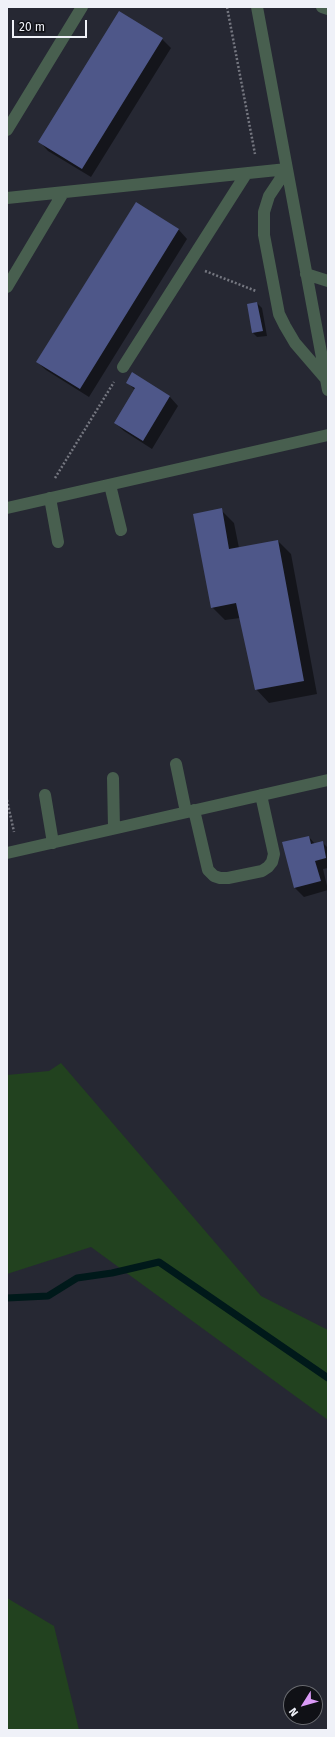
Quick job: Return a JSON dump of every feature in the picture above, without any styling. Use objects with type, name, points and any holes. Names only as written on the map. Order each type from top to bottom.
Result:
[{"type":"lane","points":[[7,130],[82,7]]},
{"type":"lane","points":[[257,7],[326,376]]},
{"type":"lane","points":[[322,7],[328,9]]},
{"type":"lane","points":[[7,198],[287,169]]},
{"type":"lane","points":[[287,169],[269,196],[264,212],[264,235],[274,289],[279,314],[285,326],[295,342],[326,376]]},
{"type":"lane","points":[[123,367],[246,174]]},
{"type":"lane","points":[[7,287],[63,192]]},
{"type":"lane","points":[[306,274],[328,281]]},
{"type":"lane","points":[[7,508],[328,435]]},
{"type":"lane","points":[[110,485],[121,530]]},
{"type":"lane","points":[[45,499],[58,542]]},
{"type":"lane","points":[[176,764],[208,870],[214,876],[228,878],[262,871],[272,862],[274,854],[261,795]]},
{"type":"lane","points":[[113,778],[114,828]]},
{"type":"lane","points":[[12,852],[328,780]]},
{"type":"lane","points":[[45,795],[53,842]]},
{"type":"path","points":[[227,7],[258,172]]},
{"type":"path","points":[[188,264],[255,291],[274,289]]},
{"type":"path","points":[[45,499],[123,367]]},
{"type":"path","points":[[7,800],[12,852]]},
{"type":"green space","points":[[61,1063],[261,1296],[328,1330],[328,1420],[91,1247],[7,1274],[7,1075],[49,1071]]},
{"type":"green space","points":[[7,1598],[54,1626],[79,1730],[7,1730]]},
{"type":"building","points":[[119,11],[163,38],[82,169],[38,142]]},
{"type":"building","points":[[136,202],[179,229],[80,389],[36,362]]},
{"type":"building","points":[[257,302],[263,331],[252,333],[247,304]]},
{"type":"building","points":[[132,372],[170,396],[143,441],[114,423],[135,388],[126,383]]},
{"type":"building","points":[[222,508],[229,549],[278,540],[304,681],[255,690],[236,603],[211,608],[193,514]]},
{"type":"building","points":[[309,836],[311,844],[323,841],[326,858],[315,861],[321,881],[294,888],[282,842]]},
{"type":"waterway","points":[[7,1298],[48,1296],[77,1278],[112,1273],[159,1262],[328,1378]]}]
